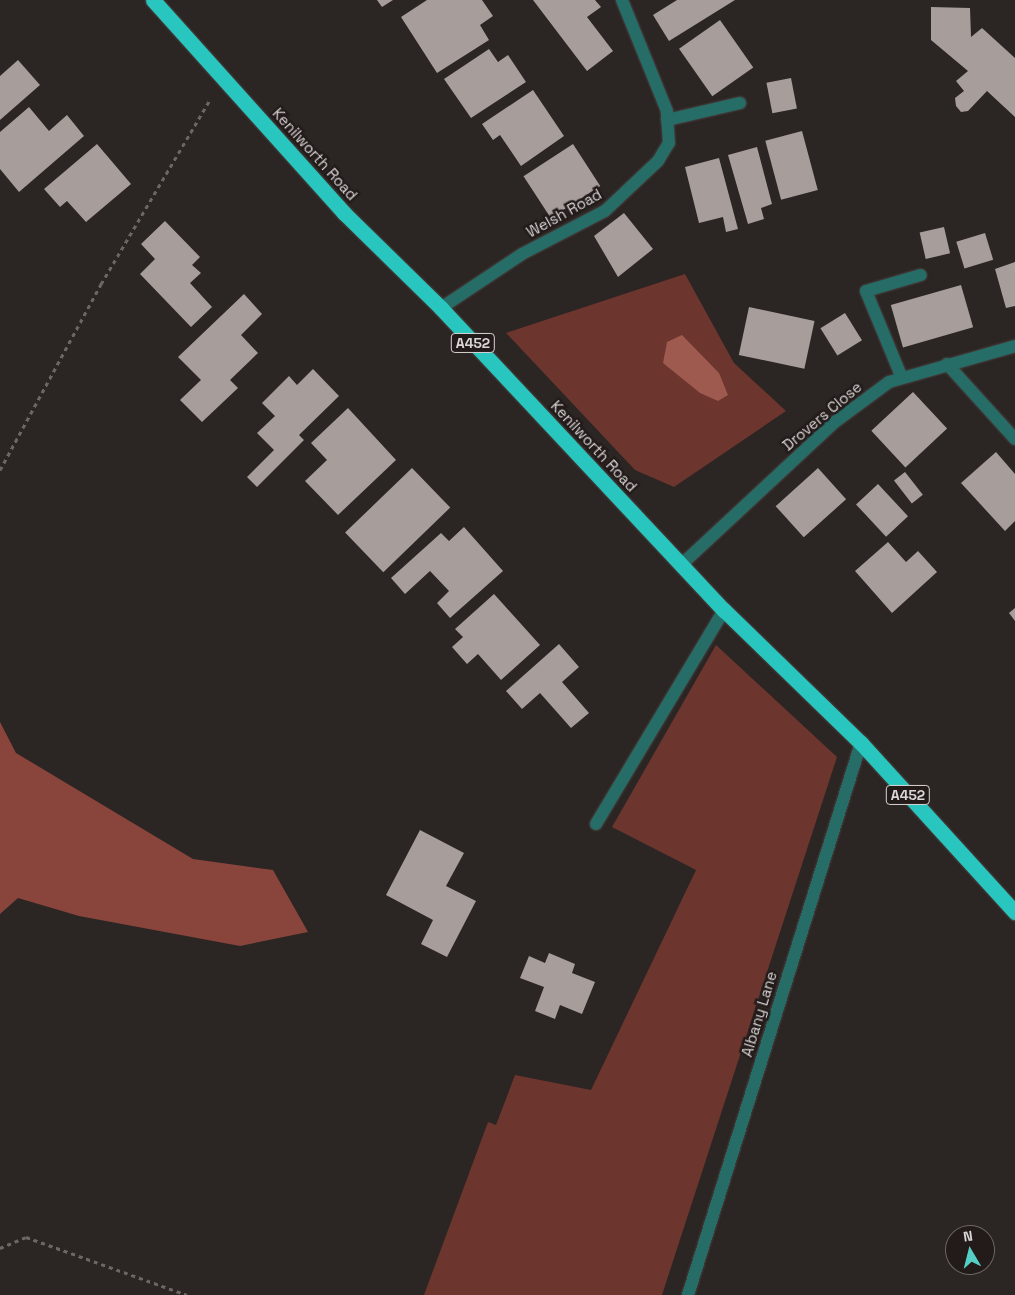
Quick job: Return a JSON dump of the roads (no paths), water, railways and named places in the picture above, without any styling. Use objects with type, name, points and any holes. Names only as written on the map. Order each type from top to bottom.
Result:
[{"type":"highway","name":"Kenilworth Road","points":[[153,0],[344,213],[441,308],[724,610],[861,743],[1015,912]]},
{"type":"street","name":"Welsh Road","points":[[441,308],[522,254],[605,211],[658,161],[669,143],[667,120],[622,0]]},
{"type":"street","points":[[667,120],[740,102]]},
{"type":"street","points":[[902,378],[866,291],[921,275]]},
{"type":"street","name":"Drovers Close","points":[[681,564],[835,422],[889,382],[1015,346]]},
{"type":"street","points":[[947,364],[1015,439]]},
{"type":"street","points":[[596,824],[724,610]]},
{"type":"street","name":"Albany Lane","points":[[688,1295],[861,743]]}]
